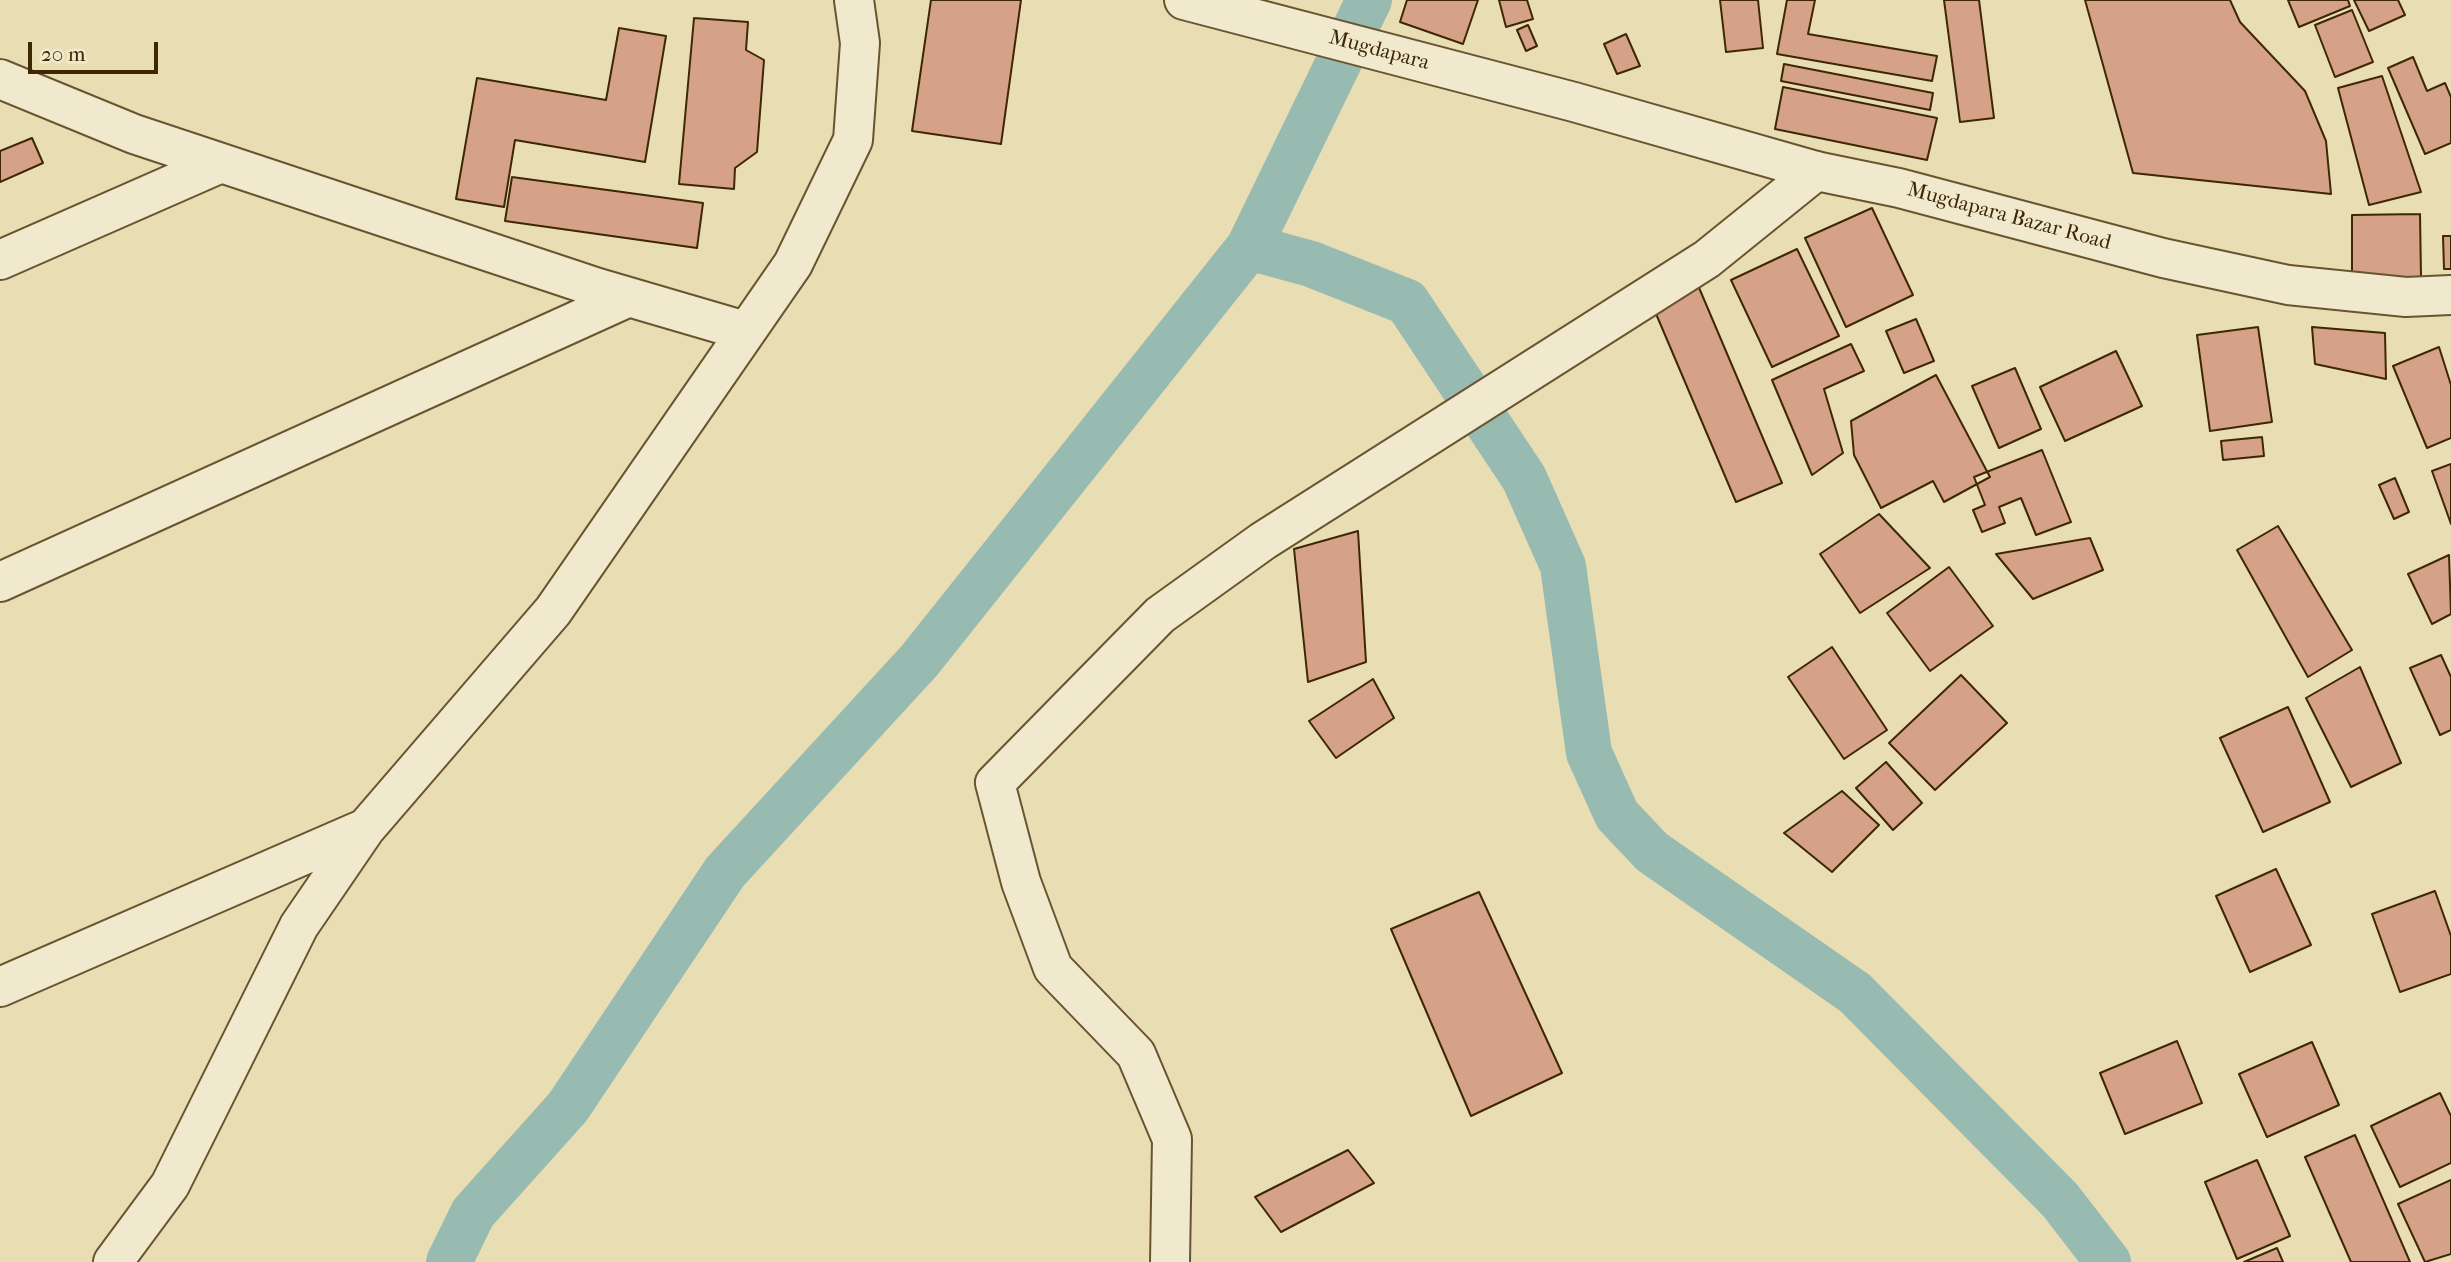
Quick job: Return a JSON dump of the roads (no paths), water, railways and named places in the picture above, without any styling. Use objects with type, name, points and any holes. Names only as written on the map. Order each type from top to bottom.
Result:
[{"type":"street","points":[[113,1262],[170,1185],[299,926],[366,828],[553,611],[793,264],[853,140],[860,43],[854,0]]},
{"type":"street","name":"Mugdapara","points":[[1184,0],[1574,102]]},
{"type":"street","points":[[0,79],[134,134],[629,297],[745,331]]},
{"type":"street","name":"Mugdapara Bazar Road","points":[[1574,102],[1816,171],[1899,188],[2163,258],[2288,285],[2406,297],[2451,295]]},
{"type":"street","points":[[0,260],[221,163]]},
{"type":"street","points":[[1170,1262],[1172,1139],[1136,1054],[1053,968],[1021,882],[995,782],[1160,615],[1263,541],[1707,258],[1816,171]]},
{"type":"street","points":[[0,582],[629,297]]},
{"type":"street","points":[[0,987],[366,828]]},
{"type":"waterway","points":[[449,1262],[473,1213],[568,1107],[725,872],[919,661],[1249,247],[1369,0]]},
{"type":"waterway","points":[[1249,247],[1311,264],[1407,302],[1524,478],[1563,566],[1589,753],[1617,815],[1652,852],[1855,993],[2060,1200],[2108,1262]]}]
